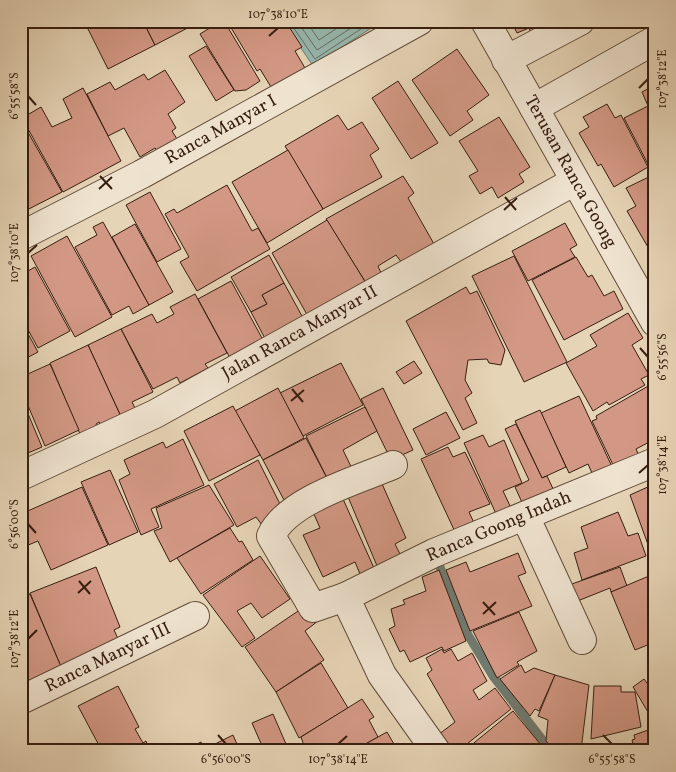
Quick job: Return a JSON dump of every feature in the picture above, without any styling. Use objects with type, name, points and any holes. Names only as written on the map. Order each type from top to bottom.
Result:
[{"type":"street","name":"Ranca Manyar I","points":[[21,236],[142,174],[419,21]]},
{"type":"street","name":"Terusan Ranca Goong","points":[[484,21],[575,181],[645,284],[655,322]]},
{"type":"street","points":[[506,60],[580,21]]},
{"type":"street","points":[[534,108],[655,40]]},
{"type":"street","name":"Jalan Ranca Manyar II","points":[[21,476],[155,414],[575,181]]},
{"type":"street","name":"Ranca Goong Indah","points":[[393,465],[295,508],[276,525],[271,536],[313,608],[344,597],[434,553],[655,462]]},
{"type":"street","points":[[525,516],[582,640]]},
{"type":"street","points":[[344,597],[382,675],[436,751]]},
{"type":"street","name":"Ranca Manyar III","points":[[21,700],[195,616]]},
{"type":"water","points":[[283,21],[382,21],[313,66]]},
{"type":"building","points":[[84,21],[143,21],[155,45],[108,69]]},
{"type":"building","points":[[143,21],[201,21],[155,45]]},
{"type":"building","points":[[224,21],[260,81],[246,90],[235,91],[200,34]]},
{"type":"building","points":[[227,21],[272,21],[276,28],[286,22],[302,47],[295,51],[305,68],[271,87],[260,69],[257,71]]},
{"type":"building","points":[[511,21],[551,21],[533,37],[529,28],[517,33]]},
{"type":"building","points":[[206,46],[234,90],[216,101],[189,56]]},
{"type":"building","points":[[457,49],[489,95],[467,111],[473,120],[450,136],[412,80]]},
{"type":"building","points":[[165,70],[185,102],[168,114],[176,128],[172,131],[177,139],[158,152],[155,148],[140,157],[124,128],[108,136],[87,94],[110,82],[115,90],[144,74],[148,80]]},
{"type":"building","points":[[398,81],[438,143],[411,159],[372,98]]},
{"type":"building","points":[[655,85],[655,164],[649,166],[624,118],[648,106],[642,92]]},
{"type":"building","points":[[83,88],[121,161],[63,192],[22,118],[41,107],[52,127],[72,118],[63,99]]},
{"type":"building","points":[[607,104],[615,118],[621,115],[648,167],[614,187],[601,164],[598,166],[579,133],[589,127],[583,117]]},
{"type":"building","points":[[338,115],[348,130],[362,122],[379,149],[370,155],[382,177],[323,209],[285,146]]},
{"type":"building","points":[[499,117],[530,167],[519,174],[524,182],[498,198],[492,187],[480,194],[469,176],[478,171],[459,141]]},
{"type":"building","points":[[21,120],[62,192],[21,213]]},
{"type":"building","points":[[288,150],[323,209],[267,243],[232,182]]},
{"type":"building","points":[[655,174],[655,246],[649,249],[627,211],[636,206],[626,188]]},
{"type":"building","points":[[403,176],[414,193],[408,198],[434,244],[402,263],[396,255],[378,266],[381,273],[366,283],[326,219]]},
{"type":"building","points":[[227,185],[252,231],[258,228],[270,249],[197,291],[180,262],[189,257],[165,214],[174,209],[177,213]]},
{"type":"building","points":[[150,192],[181,249],[157,262],[126,205]]},
{"type":"building","points":[[327,220],[369,288],[309,318],[272,253]]},
{"type":"building","points":[[103,222],[149,305],[133,314],[129,306],[112,315],[75,247],[97,235],[93,227]]},
{"type":"building","points":[[565,223],[577,245],[570,249],[575,257],[528,281],[512,251]]},
{"type":"building","points":[[135,224],[173,292],[149,305],[112,237]]},
{"type":"building","points":[[67,236],[112,317],[75,337],[31,256]]},
{"type":"building","points":[[269,255],[284,283],[262,295],[267,304],[251,312],[231,277]]},
{"type":"building","points":[[514,256],[567,362],[524,382],[472,276]]},
{"type":"building","points":[[576,257],[588,277],[592,275],[604,296],[614,291],[623,309],[564,340],[532,280]]},
{"type":"building","points":[[35,267],[70,331],[38,348],[21,317],[21,275]]},
{"type":"building","points":[[231,281],[263,340],[230,358],[198,299]]},
{"type":"building","points":[[284,283],[303,318],[270,348],[251,312],[267,304],[262,295]]},
{"type":"building","points":[[466,287],[470,294],[477,291],[505,350],[501,365],[489,363],[487,359],[468,360],[465,380],[472,393],[465,398],[477,423],[463,430],[406,321]]},
{"type":"building","points":[[195,294],[227,353],[205,364],[208,368],[180,383],[177,377],[153,389],[121,329],[152,314],[157,323],[174,314],[170,307]]},
{"type":"building","points":[[628,313],[643,338],[632,345],[649,375],[641,379],[645,385],[609,405],[607,402],[593,411],[566,363],[597,346],[590,335]]},
{"type":"building","points":[[21,321],[38,352],[21,361]]},
{"type":"building","points":[[121,329],[153,392],[132,402],[138,414],[123,421],[88,345]]},
{"type":"building","points":[[88,345],[123,421],[104,431],[99,422],[96,424],[100,433],[83,441],[50,363]]},
{"type":"building","points":[[414,361],[422,373],[404,384],[396,372]]},
{"type":"building","points":[[341,363],[363,405],[303,436],[280,393]]},
{"type":"building","points":[[50,364],[79,430],[45,446],[21,389],[21,377]]},
{"type":"building","points":[[650,385],[655,395],[655,439],[636,449],[641,460],[616,471],[592,421],[597,419],[596,416]]},
{"type":"building","points":[[278,388],[304,438],[263,460],[235,411]]},
{"type":"building","points":[[383,388],[413,450],[391,460],[361,399]]},
{"type":"building","points":[[579,396],[614,471],[595,480],[588,464],[569,473],[541,413]]},
{"type":"building","points":[[21,397],[42,447],[21,456]]},
{"type":"building","points":[[233,406],[260,455],[209,481],[184,431]]},
{"type":"building","points":[[365,407],[377,431],[343,450],[357,479],[333,490],[306,436]]},
{"type":"building","points":[[540,410],[566,467],[542,478],[515,421]]},
{"type":"building","points":[[446,412],[460,438],[426,455],[413,429]]},
{"type":"building","points":[[516,424],[542,478],[547,476],[556,495],[525,509],[515,487],[529,480],[505,429]]},
{"type":"building","points":[[483,435],[489,447],[504,440],[522,483],[503,491],[512,510],[497,516],[464,443]]},
{"type":"building","points":[[306,438],[329,482],[309,488],[284,500],[263,460]]},
{"type":"building","points":[[183,439],[204,485],[151,509],[159,527],[141,535],[119,480],[130,474],[124,460],[163,442],[166,448]]},
{"type":"building","points":[[448,447],[453,457],[465,452],[490,504],[469,512],[475,525],[456,534],[421,459]]},
{"type":"building","points":[[258,460],[284,512],[262,525],[256,517],[237,527],[214,484]]},
{"type":"building","points":[[110,470],[138,532],[109,545],[81,482]]},
{"type":"building","points":[[379,477],[406,538],[395,544],[404,562],[380,573],[346,492]]},
{"type":"building","points":[[209,485],[234,525],[170,562],[154,531],[162,528],[156,508]]},
{"type":"building","points":[[650,486],[655,496],[654,561],[630,495]]},
{"type":"building","points":[[82,487],[108,545],[51,570],[38,541],[21,548],[21,514]]},
{"type":"building","points":[[343,499],[374,568],[360,574],[355,562],[323,577],[303,535],[320,528],[313,512]]},
{"type":"building","points":[[618,512],[628,536],[638,533],[646,556],[582,580],[574,553],[588,548],[581,527]]},
{"type":"building","points":[[230,528],[239,542],[242,541],[253,560],[201,594],[177,558]]},
{"type":"building","points":[[518,553],[526,573],[518,576],[532,606],[470,631],[446,570],[466,562],[470,572]]},
{"type":"building","points":[[260,556],[290,599],[262,618],[251,603],[237,611],[255,638],[242,647],[203,595]]},
{"type":"building","points":[[96,567],[120,627],[114,630],[120,643],[61,667],[30,593]]},
{"type":"building","points":[[620,567],[627,586],[611,592],[610,588],[575,602],[569,585]]},
{"type":"building","points":[[439,570],[466,641],[444,651],[442,647],[410,662],[404,650],[400,652],[389,629],[395,626],[391,609],[405,604],[403,600],[426,591],[422,577]]},
{"type":"building","points":[[21,574],[27,586],[21,588]]},
{"type":"building","points":[[649,576],[655,590],[655,642],[635,650],[611,592]]},
{"type":"building","points":[[30,594],[62,669],[21,687],[21,598]]},
{"type":"building","points":[[307,605],[318,621],[305,631],[324,660],[276,692],[245,647]]},
{"type":"building","points":[[519,612],[537,651],[517,662],[519,665],[497,678],[473,631]]},
{"type":"building","points":[[442,649],[444,653],[451,649],[458,661],[472,653],[487,681],[473,690],[479,700],[495,688],[511,709],[458,751],[451,751],[438,735],[455,722],[427,674],[432,670],[426,658]]},
{"type":"building","points":[[321,663],[348,708],[299,738],[276,692]]},
{"type":"building","points":[[521,665],[525,673],[534,668],[555,675],[539,711],[535,709],[530,716],[500,679]]},
{"type":"building","points":[[555,675],[589,685],[581,750],[555,751],[546,741],[548,720],[538,716]]},
{"type":"building","points":[[644,679],[655,694],[655,715],[651,717],[633,687]]},
{"type":"building","points":[[118,686],[139,727],[135,729],[143,743],[146,741],[150,751],[102,751],[78,706]]},
{"type":"building","points":[[594,686],[621,686],[621,692],[635,692],[641,727],[591,739]]},
{"type":"building","points":[[362,699],[374,717],[369,720],[378,737],[353,751],[306,751],[301,737]]},
{"type":"building","points":[[513,711],[546,751],[464,751]]},
{"type":"building","points":[[273,714],[289,751],[257,751],[263,748],[252,723]]},
{"type":"building","points":[[655,722],[655,751],[635,751],[632,740],[635,739],[634,735],[654,728],[653,723]]},
{"type":"building","points":[[387,732],[398,751],[353,751],[378,737]]},
{"type":"building","points":[[233,735],[240,751],[188,751],[187,749],[201,742],[205,749]]},
{"type":"building","points":[[615,746],[617,751],[606,751]]},
{"type":"waterway","points":[[435,555],[468,635],[493,676],[551,751]]}]
